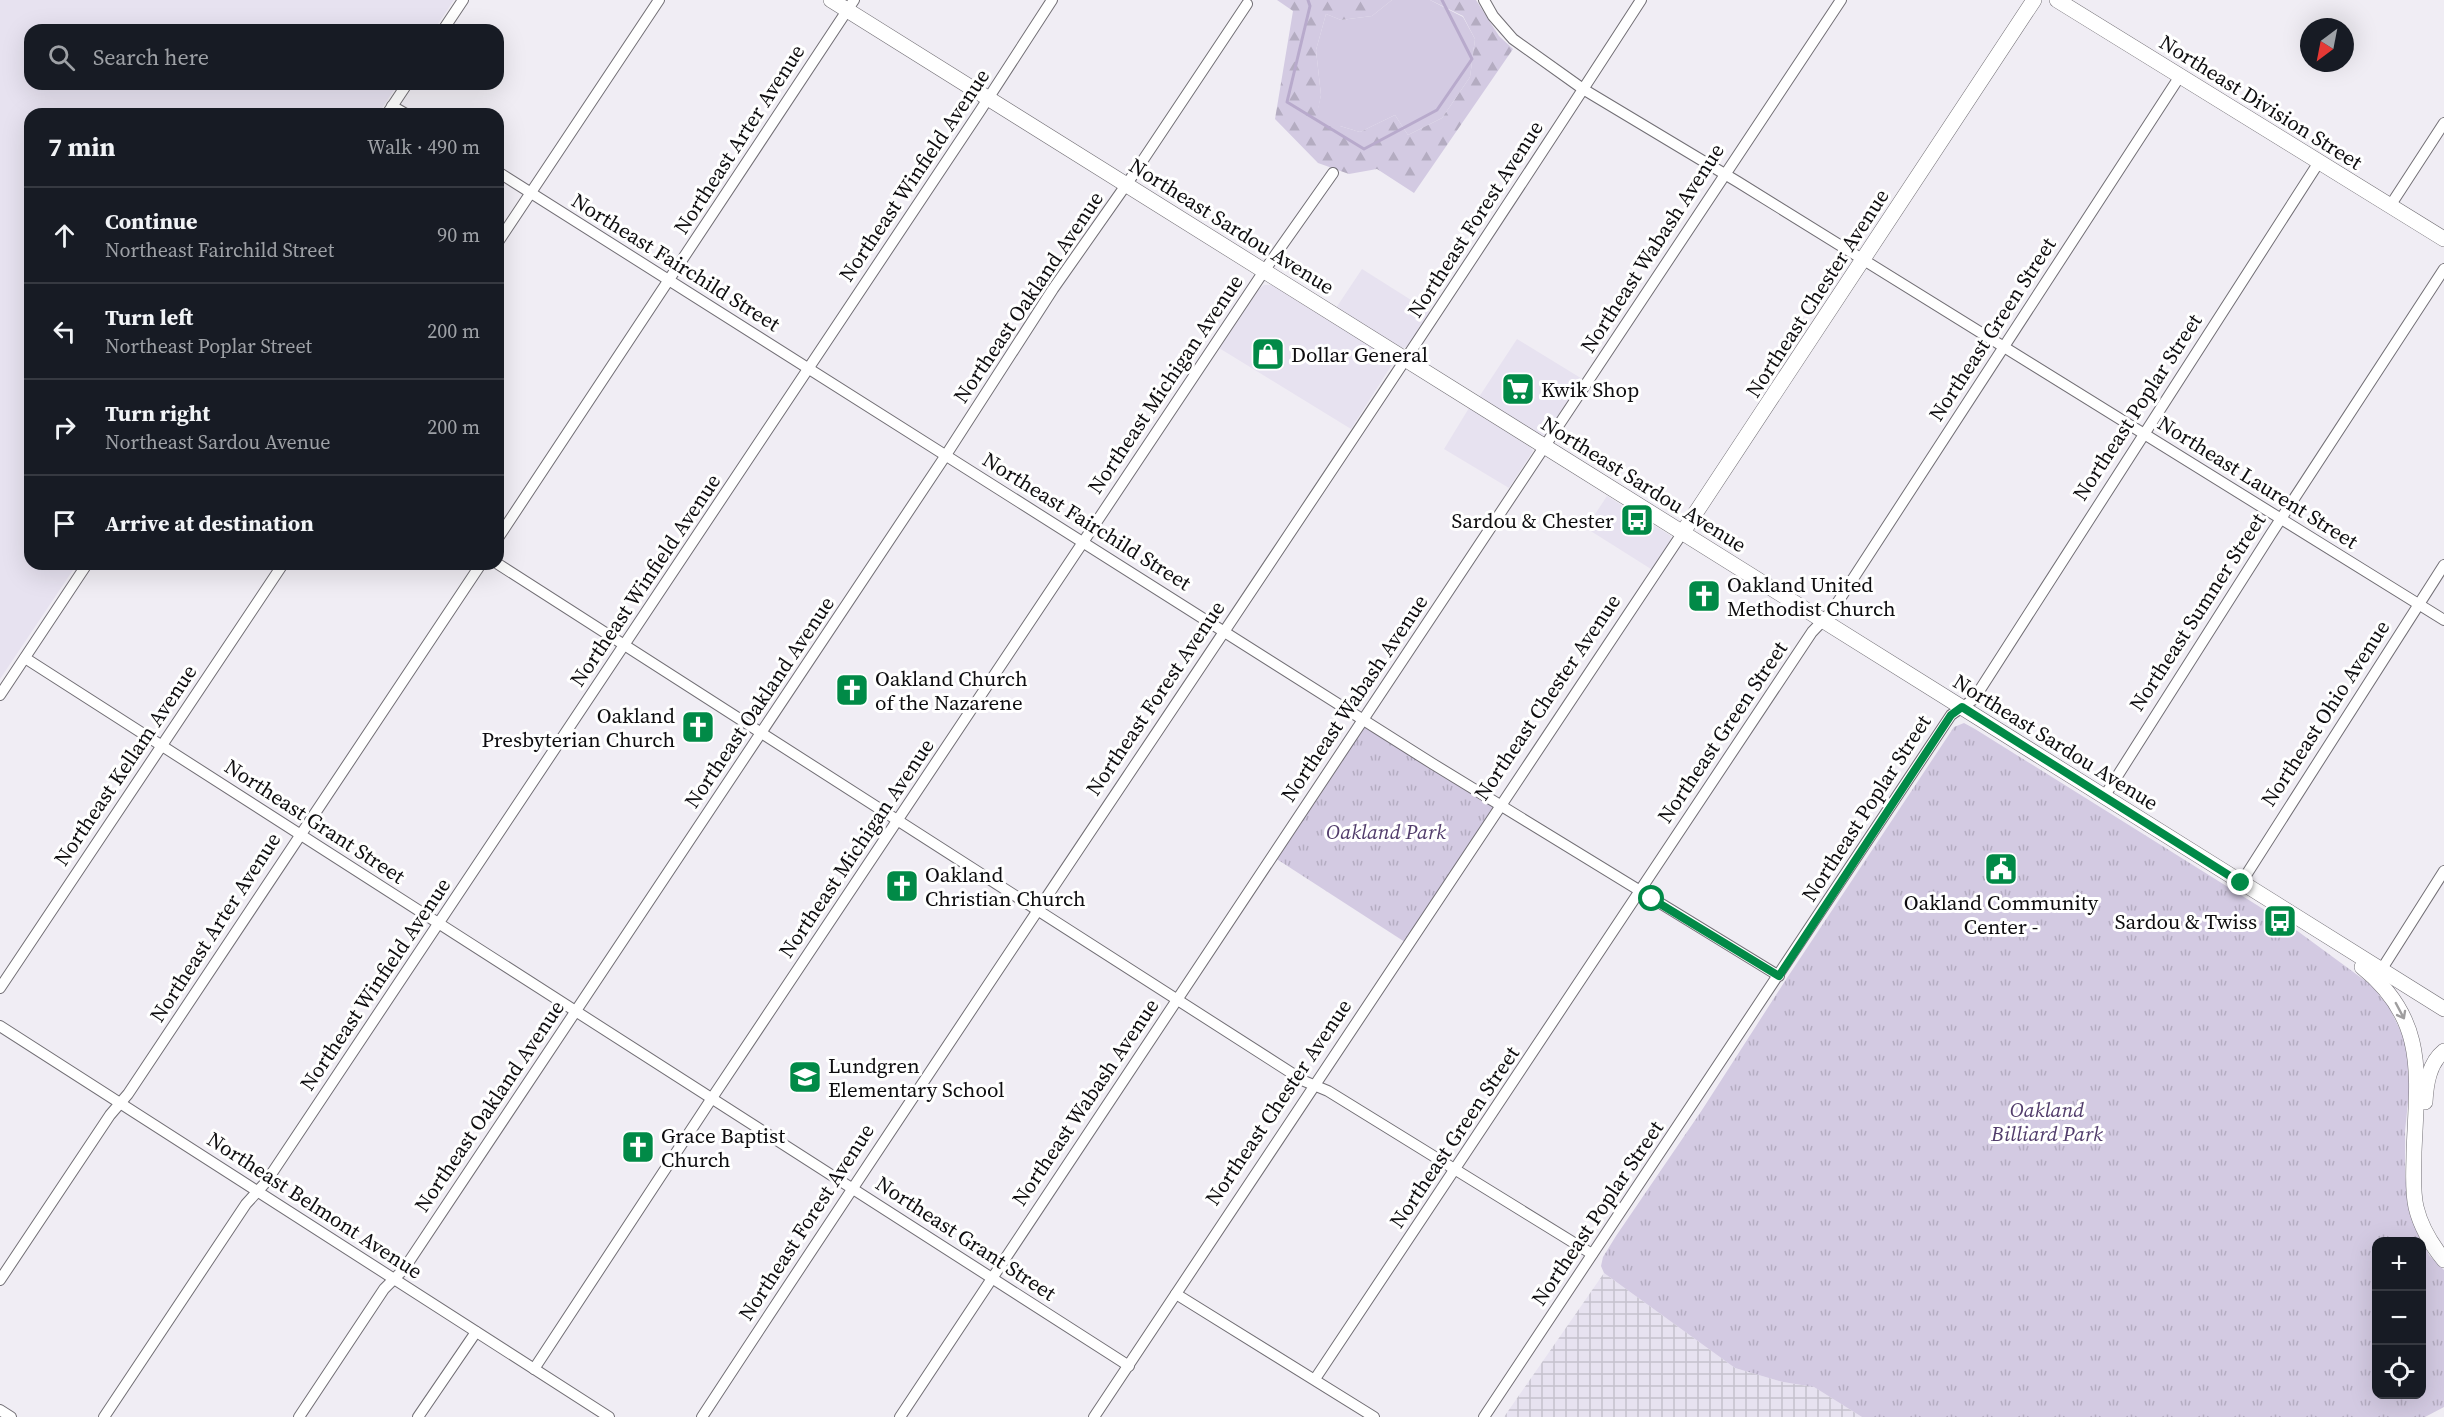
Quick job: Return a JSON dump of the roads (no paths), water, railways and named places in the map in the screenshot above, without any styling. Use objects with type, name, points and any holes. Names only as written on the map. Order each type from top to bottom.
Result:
[{"type":"main road","name":"Northeast Sardou Avenue","points":[[831,0],[850,5],[989,99],[2313,928],[2378,974]]},
{"type":"main road","name":"Northeast Chester Avenue","points":[[1683,532],[2034,0]]},
{"type":"main road","name":"Northeast Division Street","points":[[2057,0],[2444,239]]},
{"type":"main road","points":[[2378,974],[2444,1000]]},
{"type":"main road","points":[[2378,974],[2413,1039],[2416,1076],[2413,1190],[2422,1227],[2444,1260]]},
{"type":"main road","points":[[2404,984],[2444,1009]]},
{"type":"main road","points":[[2444,1051],[2435,1060],[2427,1084],[2422,1186],[2424,1207],[2444,1247]]},
{"type":"street","points":[[447,24],[462,0]]},
{"type":"street","points":[[504,233],[659,0]]},
{"type":"street","name":"Northeast Winfield Avenue","points":[[104,1417],[246,1204],[266,1182],[625,646],[989,99],[1052,0]]},
{"type":"street","name":"Northeast Laurent Street","points":[[1484,0],[1504,31],[1583,89],[2444,620]]},
{"type":"street","name":"Northeast Forest Avenue","points":[[702,1417],[851,1188],[1405,359],[1641,0]]},
{"type":"street","name":"Northeast Wabash Avenue","points":[[900,1417],[1841,0]]},
{"type":"street","name":"Northeast Oakland Avenue","points":[[299,1417],[384,1289],[404,1269],[946,455],[1053,289],[1126,185],[1247,4]]},
{"type":"street","name":"Northeast Arter Avenue","points":[[504,529],[850,5]]},
{"type":"street","name":"Northeast Green Street","points":[[1315,1380],[1812,632],[1832,611],[2180,76]]},
{"type":"street","points":[[390,108],[403,90]]},
{"type":"street","points":[[2390,206],[2444,123]]},
{"type":"street","name":"Northeast Poplar Street","points":[[1484,1417],[1951,715],[1974,699],[2142,434],[2319,162]]},
{"type":"street","name":"Northeast Michigan Avenue","points":[[534,1369],[1083,542],[1333,172]]},
{"type":"street","name":"Northeast Fairchild Street","points":[[504,176],[1500,806],[1779,976]]},
{"type":"street","name":"Northeast Sumner Street","points":[[2103,797],[2444,268]]},
{"type":"street","name":"Northeast Chester Avenue","points":[[1094,1417],[1683,532]]},
{"type":"street","name":"Northeast Ohio Avenue","points":[[2241,883],[2444,566]]},
{"type":"street","points":[[504,568],[1304,1081],[1328,1091],[1592,1254]]},
{"type":"street","points":[[0,695],[83,570]]},
{"type":"street","name":"Northeast Kellam Avenue","points":[[0,988],[279,570]]},
{"type":"street","name":"Northeast Arter Avenue","points":[[0,1280],[477,570]]},
{"type":"street","name":"Northeast Grant Street","points":[[25,658],[1129,1366]]},
{"type":"street","points":[[2378,974],[2444,871]]},
{"type":"street","name":"Northeast Belmont Avenue","points":[[0,1026],[609,1417]]},
{"type":"street","points":[[1176,1294],[1374,1417]]},
{"type":"street","points":[[418,1417],[476,1332]]},
{"type":"street","points":[[0,1410],[11,1417]]},
{"type":"waterway","points":[[1308,0],[1310,6],[1287,102],[1364,149],[1437,110],[1472,59],[1442,0]]},
{"type":"place","name":"Dollar General","points":[[1268,354]]},
{"type":"place","name":"Kwik Shop","points":[[1518,389]]},
{"type":"place","name":"Sardou & Chester","points":[[1637,520]]},
{"type":"place","name":"Oakland United Methodist Church","points":[[1704,596]]},
{"type":"place","name":"Oakland Church of the Nazarene","points":[[852,690]]},
{"type":"place","name":"Oakland Presbyterian Church","points":[[698,727]]},
{"type":"place","name":"Oakland Community Center -","points":[[2001,869]]},
{"type":"place","name":"Oakland Christian Church","points":[[902,886]]},
{"type":"place","name":"Sardou & Twiss","points":[[2280,921]]},
{"type":"place","name":"Lundgren Elementary School","points":[[805,1077]]},
{"type":"place","name":"Grace Baptist Church","points":[[638,1147]]},
{"type":"park label","name":"Oakland Park","points":[[1386,831]]},
{"type":"park label","name":"Oakland Billiard Park","points":[[2047,1121]]}]
